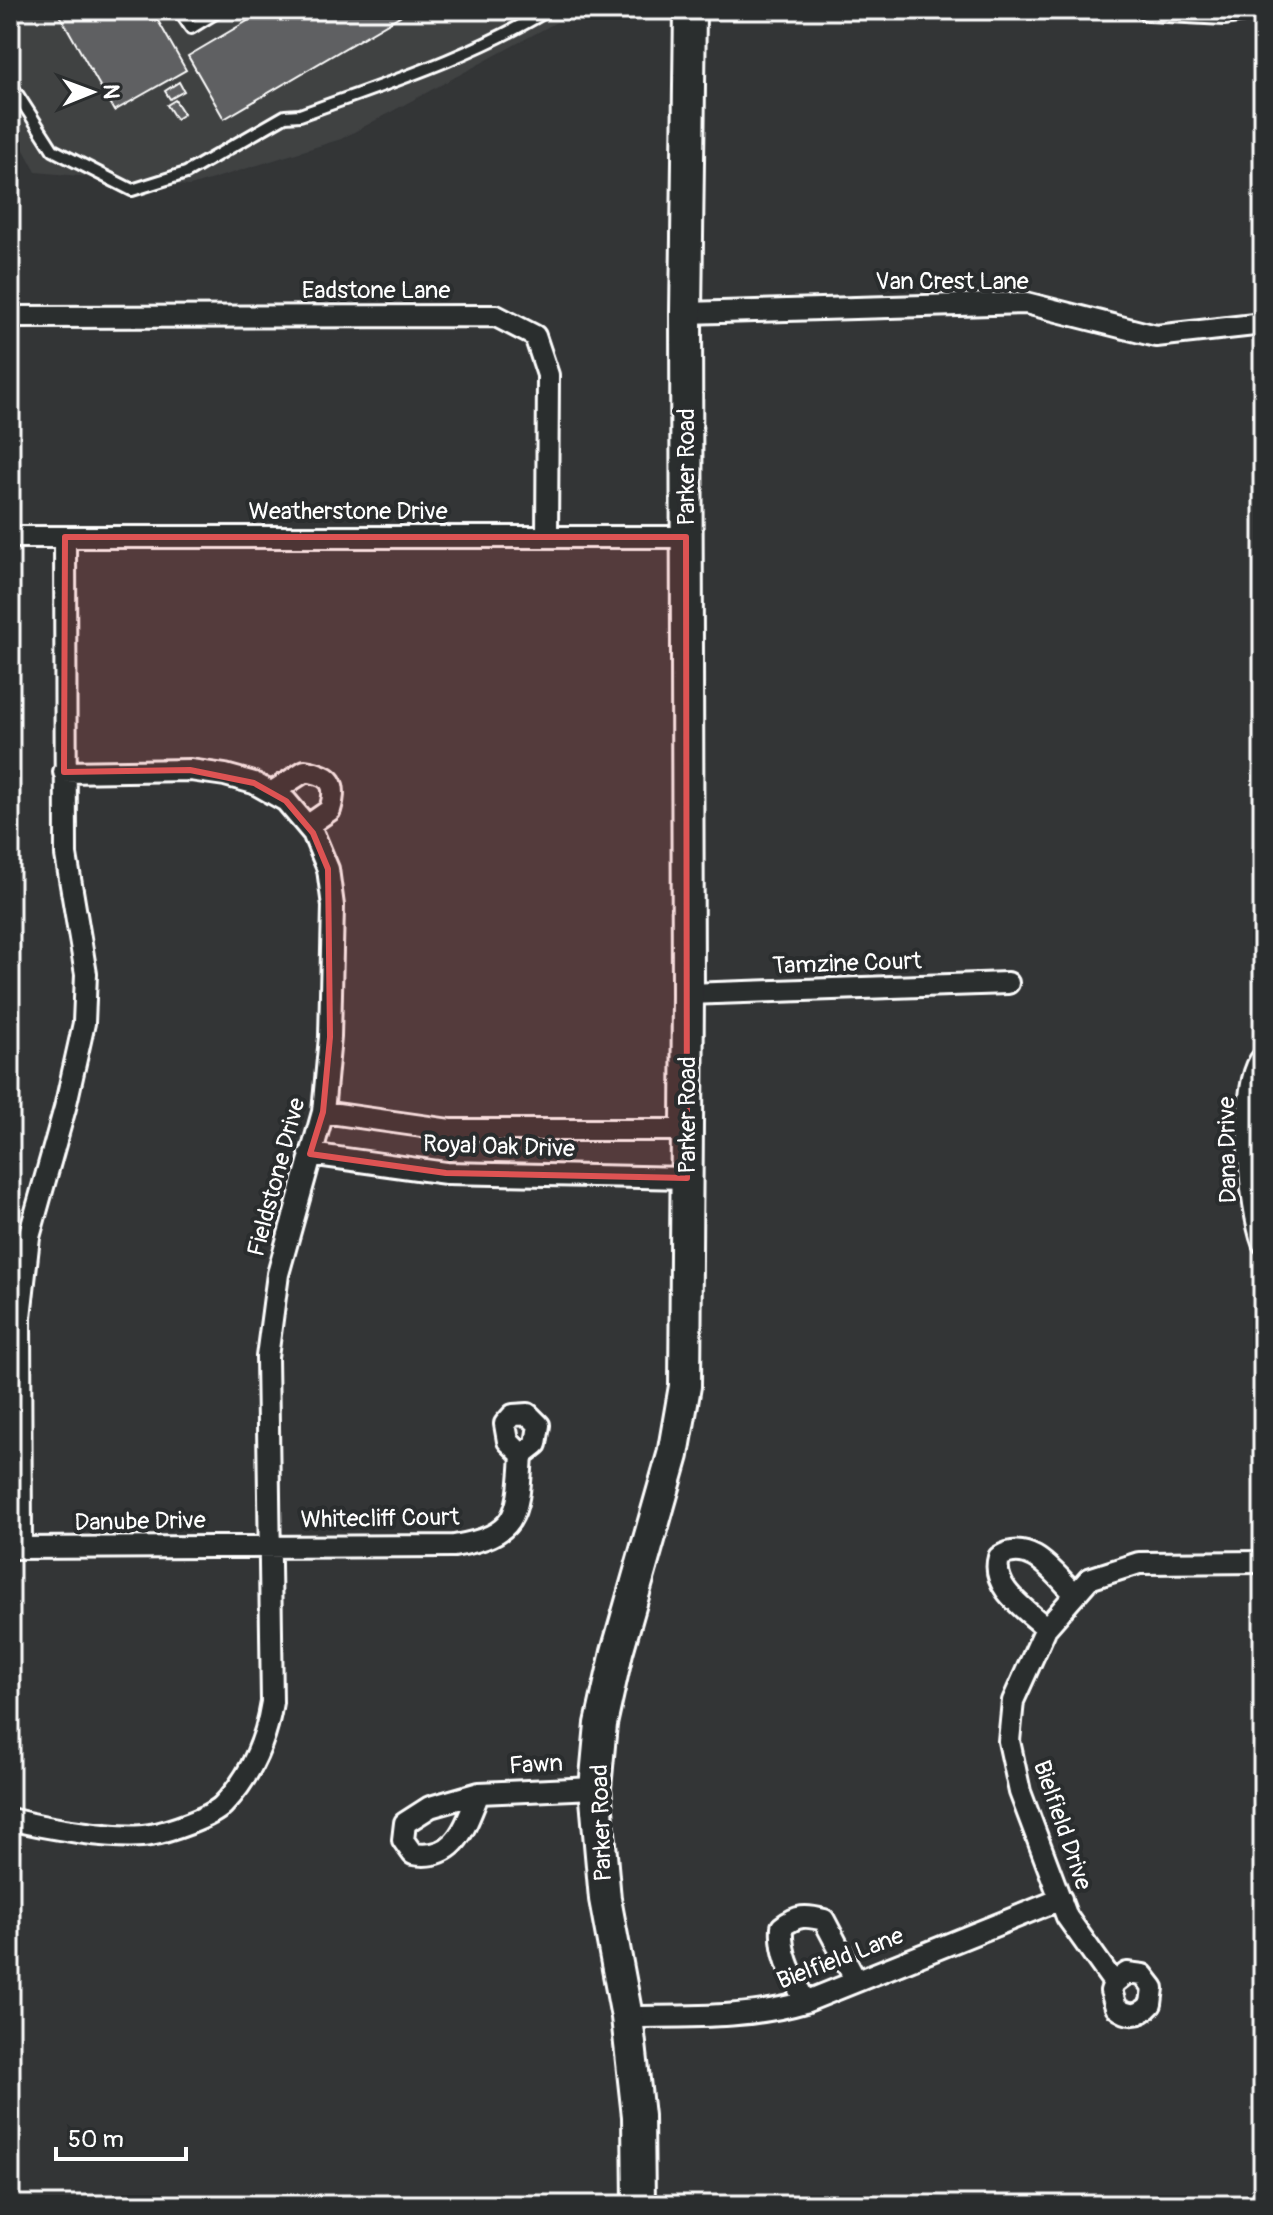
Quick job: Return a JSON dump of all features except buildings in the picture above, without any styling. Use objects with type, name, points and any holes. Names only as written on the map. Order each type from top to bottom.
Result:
[{"type":"main road","name":"Parker Road","points":[[639,2205],[638,2116],[627,2017],[605,1899],[595,1788],[601,1724],[617,1652],[673,1455],[685,1386],[688,994],[686,313],[690,10]]},
{"type":"street","points":[[1148,10],[1225,14],[1251,10]]},
{"type":"street","name":"Van Crest Lane","points":[[686,313],[1026,303],[1156,336],[1263,324]]},
{"type":"street","name":"Eadstone Lane","points":[[10,317],[496,316],[535,336],[548,375],[547,537]]},
{"type":"street","name":"Weatherstone Drive","points":[[10,537],[686,537]]},
{"type":"street","points":[[16,1548],[20,1317],[29,1237],[65,1108],[84,1023],[86,974],[66,855],[65,537]]},
{"type":"street","name":"Fieldstone Drive","points":[[10,1819],[51,1827],[148,1836],[186,1824],[221,1807],[256,1758],[267,1731],[272,1702],[267,1357],[278,1274],[323,1112],[330,1037],[333,906],[328,869],[313,833],[286,801],[254,783],[190,770],[64,772]]},
{"type":"street","points":[[271,793],[305,771],[323,774],[334,791],[330,810],[307,826]]},
{"type":"street","name":"Tamzine Court","points":[[688,994],[1008,983]]},
{"type":"street","name":"Dana Drive","points":[[1263,1057],[1256,1065],[1249,1097],[1255,1223],[1263,1243]]},
{"type":"street","name":"Royal Oak Drive","points":[[323,1112],[450,1130],[687,1130]]},
{"type":"street","name":"Royal Oak Drive","points":[[310,1154],[446,1173],[687,1178]]},
{"type":"street","name":"Whitecliff Court","points":[[271,1546],[454,1546],[483,1541],[508,1526],[519,1500],[522,1455]]},
{"type":"street","name":"Danube Drive","points":[[16,1548],[271,1546]]},
{"type":"street","points":[[1046,1628],[999,1581],[996,1567],[999,1557],[1008,1551],[1021,1551],[1038,1557],[1074,1593]]},
{"type":"street","name":"Bielfield Drive","points":[[1114,1983],[1067,1917],[1020,1792],[1009,1741],[1013,1701],[1046,1628],[1089,1579],[1139,1563],[1263,1562]]},
{"type":"street","name":"Fawn","points":[[479,1793],[595,1788]]},
{"type":"street","name":"Bielfield Lane","points":[[627,2017],[741,2015],[777,2010],[805,2002],[1061,1899]]},
{"type":"street","points":[[805,2002],[786,1962],[781,1943],[782,1927],[794,1917],[808,1915],[824,1920],[856,1981]]},
{"type":"lane","points":[[179,10],[191,28],[220,10]]},
{"type":"lane","points":[[10,83],[53,150],[132,190],[186,173],[285,116],[300,115],[474,50],[548,10]]},
{"type":"highlighted area","points":[[65,537],[686,537],[687,1178],[446,1173],[310,1154],[323,1112],[330,1037],[328,869],[313,833],[286,801],[254,783],[190,770],[64,772]]},
{"type":"shaded area","points":[[10,10],[579,10],[341,139],[190,186],[36,172],[10,124]]}]
